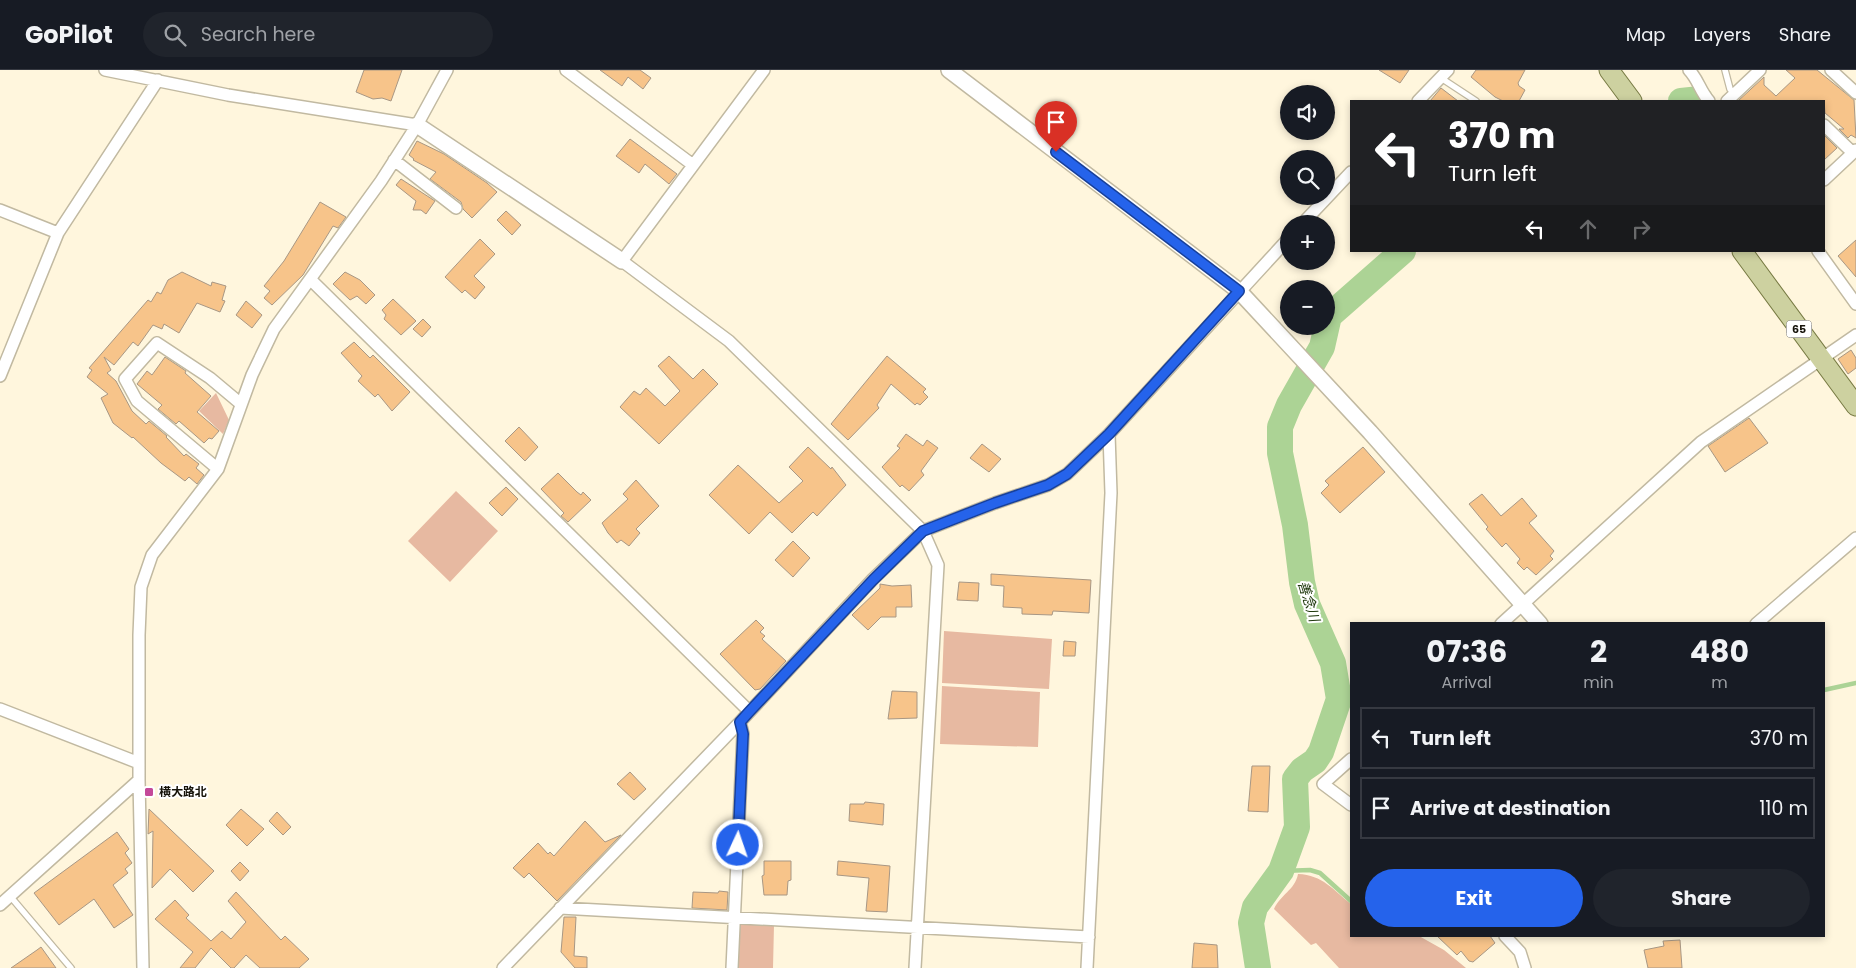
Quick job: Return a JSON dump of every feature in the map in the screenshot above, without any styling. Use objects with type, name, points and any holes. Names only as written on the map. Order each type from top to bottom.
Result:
[{"type":"main road","points":[[1610,70],[1631,99]]},
{"type":"main road","name":"65","points":[[1743,252],[1856,406]]},
{"type":"street","points":[[105,70],[228,95],[417,125],[622,261],[729,341],[923,531],[938,565],[915,968]]},
{"type":"street","points":[[142,968],[139,780],[139,635],[141,587],[152,555],[218,469],[240,404],[258,360],[274,329],[311,280],[394,160],[417,125],[447,70]]},
{"type":"street","points":[[566,70],[694,165]]},
{"type":"street","points":[[622,261],[764,70]]},
{"type":"street","points":[[949,70],[1239,291],[1323,381],[1538,622]]},
{"type":"street","points":[[1689,70],[1697,81],[1699,90],[1708,100]]},
{"type":"street","points":[[1730,98],[1760,70]]},
{"type":"street","points":[[1831,70],[1856,93]]},
{"type":"street","points":[[1419,100],[1445,74]]},
{"type":"street","points":[[0,376],[58,233],[158,80]]},
{"type":"street","points":[[1825,126],[1854,151],[1825,179]]},
{"type":"street","points":[[394,160],[456,208]]},
{"type":"street","points":[[1310,215],[1350,173]]},
{"type":"street","points":[[0,210],[58,233]]},
{"type":"street","points":[[503,968],[740,722],[873,580],[923,531],[1048,485],[1067,474],[1109,434],[1280,248]]},
{"type":"street","points":[[1819,252],[1856,304]]},
{"type":"street","points":[[311,280],[749,712]]},
{"type":"street","points":[[1503,622],[1701,442],[1856,336]]},
{"type":"street","points":[[218,469],[137,401],[125,379],[158,343],[210,378],[240,404]]},
{"type":"street","points":[[1087,968],[1110,493],[1109,434]]},
{"type":"street","points":[[1758,622],[1856,538]]},
{"type":"street","points":[[0,709],[139,763]]},
{"type":"street","points":[[732,968],[743,734],[740,722]]},
{"type":"street","points":[[1350,760],[1324,784],[1350,804]]},
{"type":"street","points":[[0,905],[139,780]]},
{"type":"street","points":[[560,908],[1089,937]]},
{"type":"street","points":[[1506,937],[1520,952],[1525,968]]},
{"type":"lane","points":[[1725,70],[1730,89],[1730,98]]},
{"type":"lane","points":[[1445,74],[1475,100]]},
{"type":"lane","points":[[10,896],[71,968]]},
{"type":"shaded area","points":[[216,393],[229,420],[223,434],[199,411]]},
{"type":"shaded area","points":[[456,491],[498,531],[450,582],[408,541]]},
{"type":"shaded area","points":[[944,631],[1052,639],[1049,689],[942,683]]},
{"type":"shaded area","points":[[942,686],[1040,692],[1038,747],[940,744]]},
{"type":"shaded area","points":[[1298,874],[1321,880],[1350,903],[1350,937],[1421,937],[1444,950],[1466,968],[1339,968],[1316,943],[1311,945],[1274,909],[1296,880]]},
{"type":"shaded area","points":[[743,922],[774,925],[773,968],[736,968],[737,926]]},
{"type":"building","points":[[364,70],[402,70],[391,101],[382,98],[373,99],[356,92]]},
{"type":"building","points":[[600,70],[640,70],[651,78],[643,89],[628,77],[622,86]]},
{"type":"building","points":[[1379,70],[1409,70],[1400,83]]},
{"type":"building","points":[[1476,70],[1525,70],[1518,83],[1525,90],[1520,100],[1501,100],[1471,77]]},
{"type":"building","points":[[1786,70],[1817,70],[1854,100],[1856,138],[1851,135],[1848,138],[1839,129],[1844,129],[1825,113],[1825,100],[1739,100],[1764,77],[1764,85],[1776,96],[1795,78]]},
{"type":"building","points":[[1441,88],[1457,100],[1431,100]]},
{"type":"building","points":[[1825,136],[1837,148],[1825,159]]},
{"type":"building","points":[[630,139],[677,174],[669,184],[645,164],[639,173],[616,156]]},
{"type":"building","points":[[417,141],[444,154],[497,192],[472,218],[463,209],[461,202],[430,179],[436,172],[413,160],[409,155]]},
{"type":"building","points":[[401,179],[435,201],[426,214],[421,210],[413,210],[416,201],[396,185]]},
{"type":"building","points":[[320,202],[346,217],[338,228],[333,226],[303,275],[272,305],[264,298],[270,291],[264,286],[284,261]]},
{"type":"building","points":[[506,211],[521,225],[512,235],[497,220]]},
{"type":"building","points":[[480,239],[495,254],[474,276],[485,287],[475,299],[465,290],[462,293],[445,277]]},
{"type":"building","points":[[1856,240],[1856,277],[1838,256]]},
{"type":"building","points":[[182,272],[211,286],[212,282],[226,286],[222,300],[225,301],[220,312],[197,303],[179,333],[164,324],[162,329],[153,325],[138,346],[133,342],[114,365],[104,357],[111,370],[107,373],[116,381],[132,411],[146,424],[149,421],[167,436],[184,456],[186,454],[199,464],[196,468],[204,475],[197,484],[189,477],[185,481],[161,463],[133,437],[113,423],[101,398],[108,394],[87,377],[92,370],[89,368],[148,300],[151,302],[157,292],[161,294],[168,280]]},
{"type":"building","points":[[345,272],[360,280],[375,295],[366,304],[357,296],[350,300],[333,284]]},
{"type":"building","points":[[393,299],[416,321],[401,335],[384,319],[386,315],[382,310]]},
{"type":"building","points":[[246,301],[262,315],[252,328],[236,315]]},
{"type":"building","points":[[423,319],[431,327],[422,337],[413,329]]},
{"type":"building","points":[[354,342],[370,358],[373,355],[410,392],[392,411],[378,394],[375,397],[358,381],[362,376],[341,353]]},
{"type":"building","points":[[1851,350],[1856,358],[1856,368],[1848,374],[1838,359]]},
{"type":"building","points":[[669,356],[693,379],[703,369],[718,384],[659,444],[620,407],[634,391],[640,395],[646,388],[665,406],[680,391],[658,366]]},
{"type":"building","points":[[887,356],[926,389],[923,392],[928,397],[920,405],[917,403],[915,405],[891,384],[877,405],[879,408],[848,440],[831,424]]},
{"type":"building","points":[[165,357],[186,371],[185,373],[211,396],[197,412],[219,431],[212,439],[209,438],[204,443],[179,421],[176,424],[158,409],[162,405],[137,384],[147,371],[152,375]]},
{"type":"building","points":[[1749,418],[1768,443],[1725,472],[1708,446]]},
{"type":"building","points":[[519,427],[538,447],[525,461],[505,441]]},
{"type":"building","points":[[906,434],[923,446],[927,440],[938,448],[921,471],[924,475],[909,491],[902,485],[900,487],[882,467],[900,448],[897,446]]},
{"type":"building","points":[[982,444],[1001,459],[989,472],[970,458]]},
{"type":"building","points":[[808,447],[831,469],[832,467],[846,485],[817,516],[813,512],[792,533],[770,512],[749,534],[709,495],[738,465],[779,503],[803,481],[789,467]]},
{"type":"building","points":[[1363,447],[1385,472],[1340,513],[1321,493],[1329,485],[1325,481]]},
{"type":"building","points":[[558,473],[577,492],[581,495],[583,492],[591,500],[568,522],[561,516],[564,513],[541,489]]},
{"type":"building","points":[[636,480],[659,506],[636,529],[640,533],[629,546],[621,540],[617,543],[602,523],[628,499],[623,494]]},
{"type":"building","points":[[506,487],[518,499],[502,516],[489,503]]},
{"type":"building","points":[[1482,494],[1501,516],[1522,498],[1537,516],[1529,523],[1554,551],[1550,556],[1553,559],[1536,575],[1527,567],[1524,570],[1517,563],[1520,559],[1506,543],[1502,547],[1486,529],[1488,527],[1469,504]]},
{"type":"building","points":[[793,541],[810,558],[793,577],[775,560]]},
{"type":"building","points":[[991,574],[1091,580],[1089,613],[1053,611],[1052,615],[1022,614],[1022,608],[1003,607],[1004,586],[991,585]]},
{"type":"building","points":[[959,582],[979,583],[978,601],[957,600]]},
{"type":"building","points":[[880,584],[892,586],[911,585],[912,607],[896,607],[896,617],[881,617],[868,630],[852,615],[880,588]]},
{"type":"building","points":[[756,620],[764,628],[760,632],[765,636],[762,639],[786,661],[760,689],[755,690],[720,654]]},
{"type":"building","points":[[1064,641],[1076,642],[1075,656],[1063,656]]},
{"type":"building","points":[[892,691],[917,692],[917,718],[888,719]]},
{"type":"building","points":[[1252,766],[1270,766],[1268,812],[1248,811]]},
{"type":"building","points":[[630,772],[646,789],[634,800],[617,784]]},
{"type":"building","points":[[865,802],[884,804],[883,825],[849,821],[850,804],[864,804]]},
{"type":"building","points":[[149,809],[214,871],[193,892],[170,869],[152,888],[153,831],[148,834]]},
{"type":"building","points":[[241,809],[264,829],[247,846],[226,825]]},
{"type":"building","points":[[277,812],[291,827],[283,835],[269,821]]},
{"type":"building","points":[[585,821],[605,842],[621,835],[557,901],[529,873],[524,878],[513,868],[538,843],[548,854],[550,852],[554,856]]},
{"type":"building","points":[[117,832],[129,849],[125,853],[132,863],[125,869],[128,873],[113,885],[133,915],[114,928],[94,899],[59,925],[34,893]]},
{"type":"building","points":[[764,861],[791,861],[791,880],[788,881],[787,895],[764,895],[762,876],[764,875]]},
{"type":"building","points":[[838,861],[890,866],[887,912],[866,911],[869,878],[837,875]]},
{"type":"building","points":[[240,862],[249,871],[240,881],[231,871]]},
{"type":"building","points":[[719,891],[728,892],[727,910],[692,908],[693,892],[718,893]]},
{"type":"building","points":[[236,892],[281,940],[285,936],[309,959],[299,968],[260,968],[246,955],[234,968],[231,968],[211,948],[195,968],[180,968],[193,952],[155,919],[175,900],[189,915],[186,918],[211,941],[222,931],[231,939],[246,922],[228,901]]},
{"type":"building","points":[[564,917],[576,917],[574,956],[587,957],[587,968],[575,968],[561,952]]},
{"type":"building","points":[[1438,937],[1491,937],[1495,943],[1473,962],[1469,961],[1461,951],[1457,955]]},
{"type":"building","points":[[1680,940],[1682,968],[1648,968],[1644,950],[1664,946],[1663,941]]},
{"type":"building","points":[[1194,943],[1217,945],[1218,968],[1192,968]]},
{"type":"building","points":[[41,947],[56,968],[11,968],[37,950]]},
{"type":"waterway","name":"善念川","points":[[1690,100],[1700,99]]},
{"type":"waterway","name":"善念川","points":[[1258,968],[1251,923],[1255,907],[1281,871],[1297,827],[1295,779],[1302,770],[1315,761],[1321,752],[1339,699],[1333,663],[1307,604],[1302,582],[1295,525],[1280,453],[1280,427],[1289,405],[1322,347],[1329,316],[1402,252]]},
{"type":"waterway","points":[[1825,690],[1856,683]]},
{"type":"waterway","points":[[1281,871],[1310,870],[1320,873],[1350,900]]},
{"type":"place","name":"横大路北","points":[[149,792]]},
{"type":"route","points":[[738,845],[743,734],[740,722],[749,712],[873,580],[923,531],[1048,485],[1067,474],[1109,434],[1239,291],[1056,152]]}]
